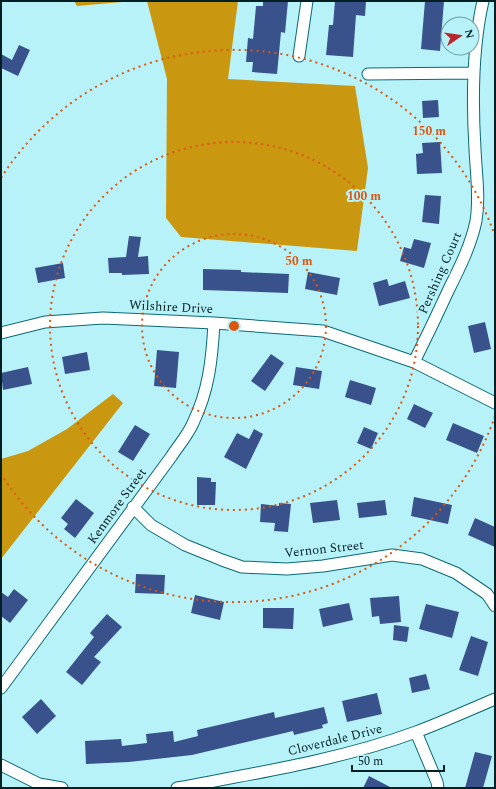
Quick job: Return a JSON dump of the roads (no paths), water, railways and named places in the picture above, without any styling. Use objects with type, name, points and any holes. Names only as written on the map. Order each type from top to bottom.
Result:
[{"type":"street","points":[[299,56],[307,1]]},
{"type":"street","name":"Pershing Court","points":[[414,362],[465,257],[476,220],[478,203],[475,149],[474,73],[477,37],[483,1]]},
{"type":"street","points":[[368,74],[474,73]]},
{"type":"street","name":"Wilshire Drive","points":[[1,333],[45,322],[103,318],[214,323],[323,331],[414,362],[495,403]]},
{"type":"street","name":"Kenmore Street","points":[[1,688],[171,457],[193,424],[204,395],[211,362],[214,323]]},
{"type":"street","name":"Vernon Street","points":[[133,507],[151,525],[185,545],[242,567],[286,569],[323,566],[392,555],[422,559],[456,573],[487,594],[495,606]]},
{"type":"street","name":"Cloverdale Drive","points":[[177,788],[304,763],[365,748],[416,732],[495,699]]},
{"type":"street","points":[[416,732],[437,782],[438,788]]},
{"type":"street","points":[[1,766],[39,784],[62,788]]}]
